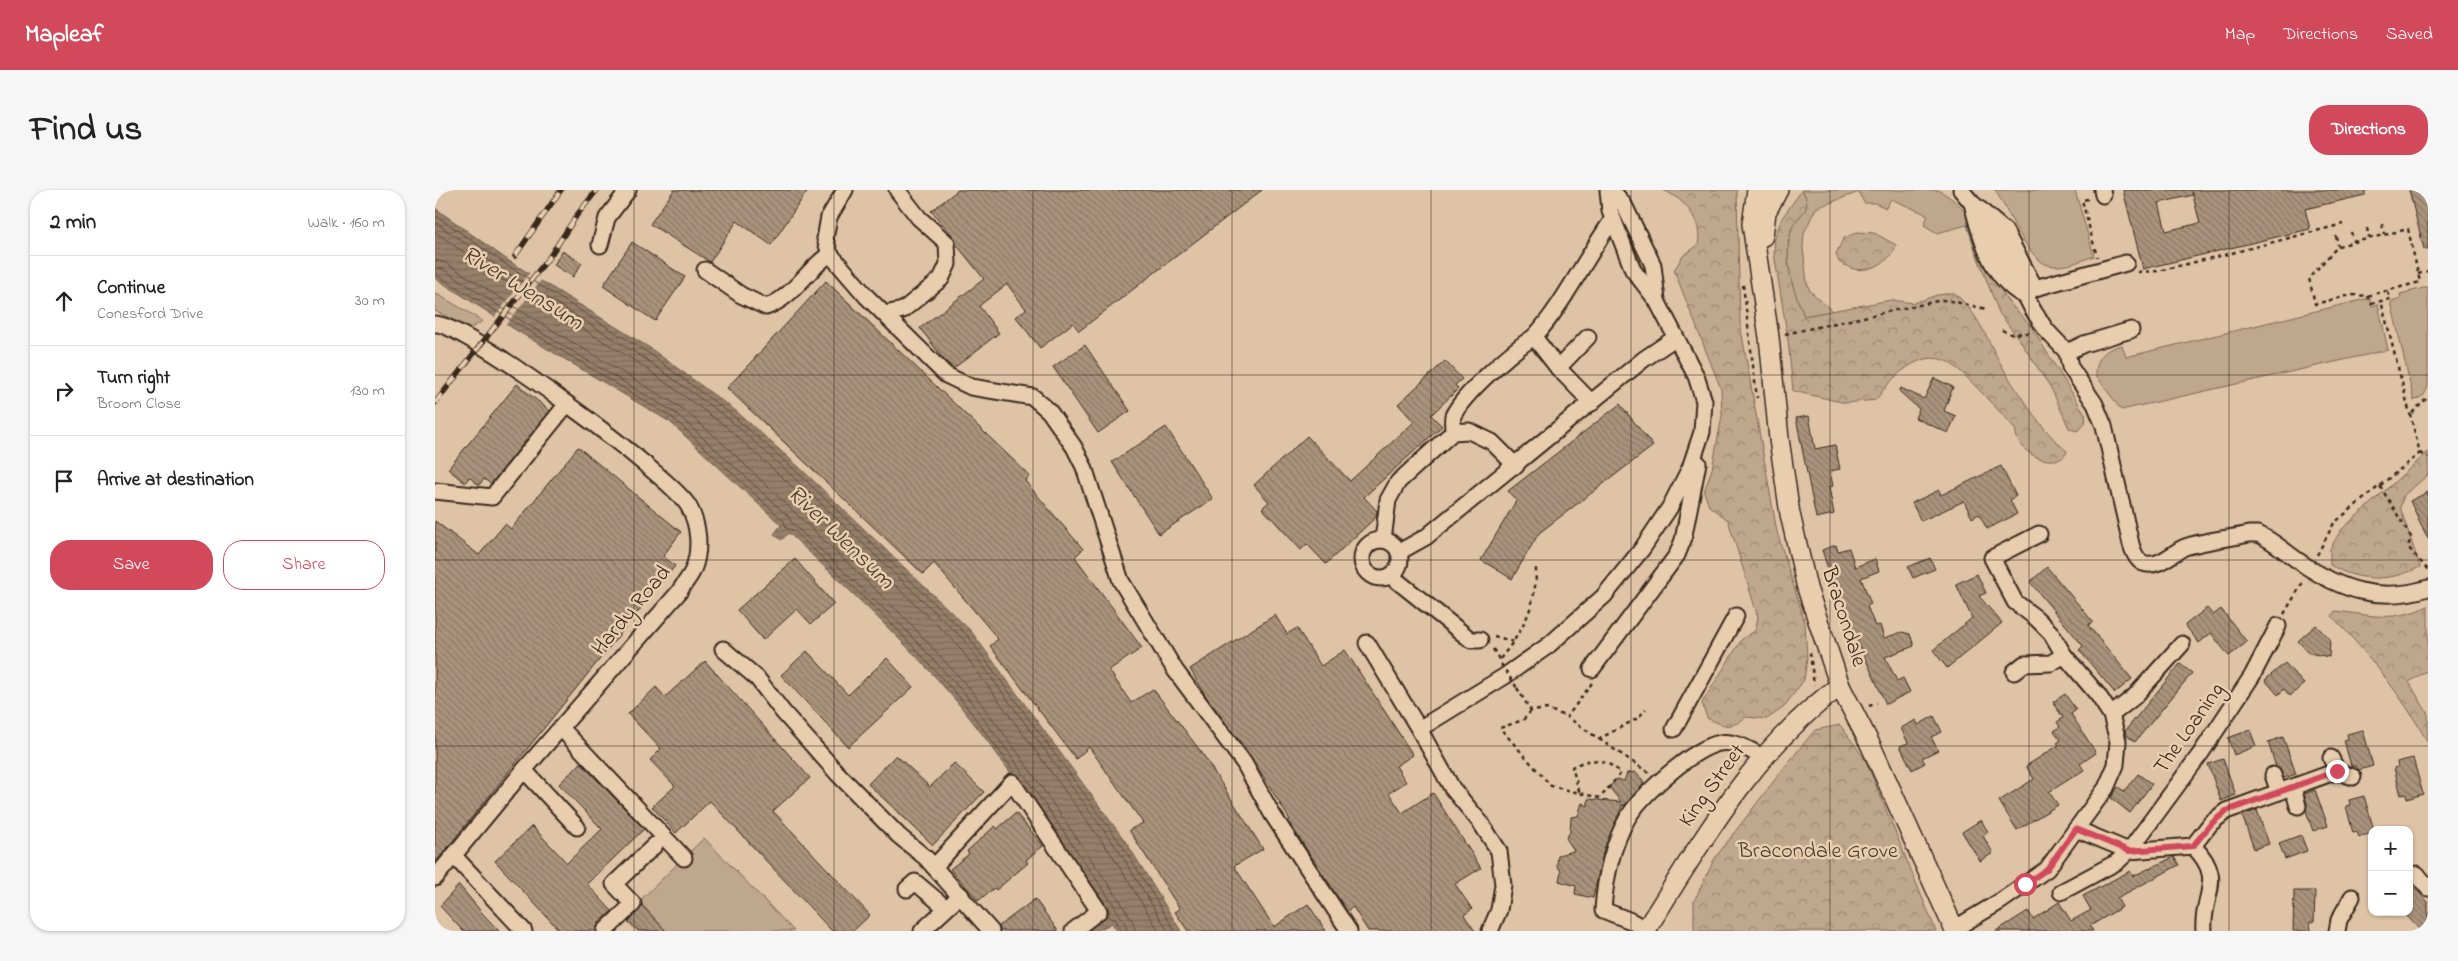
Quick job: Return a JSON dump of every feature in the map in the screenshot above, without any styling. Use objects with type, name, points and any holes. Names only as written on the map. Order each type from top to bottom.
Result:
[{"type":"main road","name":"Bracondale","points":[[1757,190],[1752,224],[1769,337],[1779,439],[1795,541],[1807,588],[1840,686],[1871,746],[1954,930]]},
{"type":"main road","name":"Bracondale","points":[[1763,294],[1763,236],[1767,212],[1778,190]]},
{"type":"main road","name":"King Street","points":[[1646,930],[1714,822],[1762,757],[1815,704],[1840,686]]},
{"type":"street","points":[[600,246],[607,218],[628,190]]},
{"type":"street","points":[[845,190],[829,217],[825,239],[830,254],[885,314],[946,375],[971,387],[1033,397],[1049,411],[1074,447],[1084,467],[1121,581],[1175,670],[1244,763],[1272,814],[1349,931]]},
{"type":"street","points":[[885,314],[903,310],[941,279],[948,264],[947,243],[919,218],[897,190]]},
{"type":"street","points":[[1593,675],[1677,555],[1683,540],[1702,432],[1704,401],[1696,376],[1657,301],[1633,270],[1613,220],[1607,190]]},
{"type":"street","points":[[1612,190],[1624,205],[1653,265],[1657,301]]},
{"type":"street","points":[[1961,190],[2005,231],[2046,330],[2067,352],[2070,366],[2095,404],[2104,426],[2131,544],[2139,560],[2143,563],[2151,564],[2169,558],[2184,548],[2249,534],[2258,534],[2310,569],[2343,586],[2367,593],[2408,594],[2428,588]]},
{"type":"street","points":[[1977,206],[1978,228],[1995,269],[2014,290],[2030,292],[2100,270],[2131,267]]},
{"type":"street","points":[[1453,432],[1453,417],[1466,398],[1548,322],[1591,249],[1613,220]]},
{"type":"street","points":[[705,270],[748,299],[766,307],[778,303],[791,293],[820,261],[830,254]]},
{"type":"street","name":"Hardy Road","points":[[435,324],[441,324],[460,333],[503,358],[567,404],[670,486],[689,505],[696,525],[698,546],[693,570],[679,592],[524,770],[435,878]]},
{"type":"street","points":[[2067,352],[2084,344],[2131,330]]},
{"type":"street","points":[[1534,337],[1557,368],[1592,403]]},
{"type":"street","points":[[1557,368],[1588,337]]},
{"type":"street","points":[[1399,552],[1426,537],[1516,466],[1644,359],[1675,338]]},
{"type":"street","points":[[435,491],[492,497],[567,404]]},
{"type":"street","points":[[1383,540],[1388,500],[1398,482],[1453,432],[1469,431],[1492,442],[1516,466]]},
{"type":"street","points":[[1419,729],[1505,676],[1549,645],[1604,596],[1642,549],[1670,507],[1690,468],[1702,432]]},
{"type":"street","points":[[1954,930],[2001,901],[2047,869],[2106,788],[2116,765],[2118,742],[2111,715],[2098,695],[2064,655],[2051,633],[2036,618],[2015,602],[1992,558],[2039,534]]},
{"type":"street","points":[[1383,540],[1393,544],[1399,552],[1400,561],[1397,570],[1391,576],[1382,578],[1369,574],[1362,559],[1363,551],[1368,544],[1383,540]]},
{"type":"street","points":[[1391,576],[1471,640],[1483,640]]},
{"type":"street","points":[[1674,729],[1736,616]]},
{"type":"street","name":"The Loaning","points":[[2061,892],[2117,862],[2129,851],[2206,745],[2252,676],[2277,626]]},
{"type":"street","points":[[1367,643],[1452,788],[1480,822],[1499,851],[1503,886],[1499,910],[1490,931]]},
{"type":"street","points":[[2111,715],[2134,698],[2182,644]]},
{"type":"street","points":[[723,649],[757,678],[783,712],[838,774],[899,836],[930,862],[991,931]]},
{"type":"street","points":[[2014,672],[2024,664],[2051,663],[2064,655]]},
{"type":"street","points":[[561,728],[684,858]]},
{"type":"street","points":[[1646,930],[1603,910],[1604,890],[1615,847],[1627,818],[1660,781],[1696,753],[1721,742],[1749,749],[1762,757]]},
{"type":"street","points":[[2076,829],[2129,851],[2193,846],[2211,824],[2226,811],[2286,790],[2334,765],[2353,776]]},
{"type":"street","points":[[524,770],[577,827]]},
{"type":"street","points":[[2273,775],[2298,806]]},
{"type":"street","points":[[930,862],[1011,782],[1099,911],[1073,931]]},
{"type":"street","points":[[605,931],[633,904],[615,884],[655,845]]},
{"type":"street","points":[[2193,846],[2203,856],[2211,872],[2211,888],[2203,921],[2204,931]]},
{"type":"street","points":[[454,856],[525,931]]},
{"type":"street","points":[[2417,874],[2428,888]]},
{"type":"street","points":[[907,889],[915,882],[946,908]]},
{"type":"street","points":[[922,931],[961,895]]},
{"type":"street","points":[[2337,931],[2339,920],[2353,898]]},
{"type":"path","points":[[2100,270],[2082,200],[2103,192]]},
{"type":"path","points":[[2131,267],[2158,271],[2343,224]]},
{"type":"path","points":[[2382,224],[2384,234]]},
{"type":"path","points":[[2367,228],[2369,238]]},
{"type":"path","points":[[2408,228],[2420,282],[2367,296],[2351,294],[2315,304],[2309,278],[2338,246],[2384,234],[2408,228]]},
{"type":"path","points":[[2351,232],[2354,242]]},
{"type":"path","points":[[2335,236],[2338,246]]},
{"type":"path","points":[[2418,274],[2428,271]]},
{"type":"path","points":[[2367,296],[2371,303],[2391,299],[2387,291]]},
{"type":"path","points":[[1769,337],[1942,300],[1957,301],[1972,307],[1988,310]]},
{"type":"path","points":[[2381,301],[2412,413],[2420,453]]},
{"type":"path","points":[[2002,330],[2010,334],[2046,330]]},
{"type":"path","points":[[2412,413],[2428,397]]},
{"type":"path","points":[[2420,453],[2428,457]]},
{"type":"path","points":[[2277,626],[2310,569],[2333,523],[2420,453]]},
{"type":"path","points":[[2379,486],[2411,538],[2408,547],[2428,570]]},
{"type":"path","points":[[1531,711],[1501,662],[1522,630],[1534,599],[1536,568]]},
{"type":"path","points":[[1483,640],[1493,636],[1514,642]]},
{"type":"path","points":[[1567,717],[1593,675]]},
{"type":"path","points":[[1580,794],[1572,767],[1585,760],[1609,762],[1621,773],[1600,798],[1580,794],[1551,786],[1500,728],[1523,720],[1531,711],[1548,709],[1567,717],[1660,781]]},
{"type":"path","points":[[1599,739],[1638,718],[1646,709]]},
{"type":"green space","points":[[1663,190],[1737,190],[1740,324],[1777,532],[1805,623],[1807,658],[1804,680],[1783,708],[1767,719],[1746,717],[1731,725],[1723,725],[1707,718],[1702,703],[1742,639],[1755,631],[1758,617],[1728,520],[1709,506],[1704,492],[1712,469],[1722,416],[1721,389],[1674,270],[1683,256],[1698,245],[1698,228],[1695,219],[1685,205]]},
{"type":"green space","points":[[1802,190],[1938,190],[1954,201],[1966,214],[1983,246],[1975,250],[1967,225],[1937,233],[1924,225],[1928,215],[1891,199],[1886,208],[1875,203],[1864,203],[1859,192],[1816,208],[1804,233],[1803,248],[1807,283],[1810,291],[1832,311],[1804,316],[1792,284],[1788,258],[1791,230],[1806,208]]},
{"type":"green space","points":[[1802,190],[1806,197],[1806,208],[1791,230],[1788,258],[1792,284],[1804,316],[1891,300],[1914,303],[1937,295],[1954,293],[1974,315],[2004,370],[2029,408],[2048,433],[2067,451],[2063,457],[2057,460],[2047,460],[2028,452],[2017,439],[2015,429],[1968,378],[1950,363],[1939,359],[1918,361],[1908,367],[1898,374],[1876,400],[1846,403],[1793,391],[1788,340],[1774,253],[1775,237],[1782,218]]},
{"type":"green space","points":[[1995,190],[2075,190],[2094,256],[2060,266],[2048,265],[2040,261],[2026,244]]},
{"type":"green space","points":[[1857,232],[1874,233],[1896,245],[1894,251],[1885,261],[1867,269],[1860,270],[1846,266],[1839,262],[1836,254],[1843,239]]},
{"type":"green space","points":[[1983,246],[1992,272],[2006,299],[2030,325],[2085,414],[2086,420],[2084,424],[2076,431],[2069,428],[2052,390],[2019,339],[1999,313],[1975,250]]},
{"type":"green space","points":[[2428,287],[2428,387],[2424,395],[2414,401],[2391,302],[2401,299],[2400,294]]},
{"type":"green space","points":[[435,293],[483,321],[471,328],[435,311]]},
{"type":"green space","points":[[2370,298],[2372,306],[2378,304],[2388,350],[2121,410],[2096,375],[2098,363],[2103,355],[2111,349],[2122,345],[2126,357]]},
{"type":"green space","points":[[2428,452],[2428,475],[2404,495],[2400,507],[2420,567],[2397,575],[2375,578],[2352,575],[2330,565],[2330,549],[2341,530]]},
{"type":"green space","points":[[2428,606],[2428,670],[2409,682],[2428,714],[2428,743],[2408,709],[2384,676],[2332,616],[2335,611],[2371,616],[2403,615]]},
{"type":"green space","name":"Bracondale Grove","points":[[1840,725],[1865,759],[1936,931],[1694,931],[1694,901],[1715,858],[1815,730]]},
{"type":"green space","points":[[704,838],[794,931],[637,931],[623,917]]},
{"type":"water","name":"River Wensum","points":[[435,208],[509,261],[650,348],[736,411],[799,467],[971,631],[1128,845],[1181,931],[1117,931],[1112,923],[1097,931],[1081,931],[1105,912],[996,753],[937,679],[875,615],[789,533],[781,540],[774,534],[781,525],[670,422],[514,329],[435,278]]},
{"type":"pier","points":[[531,271],[542,279],[505,326],[493,319]]},
{"type":"building","points":[[674,190],[808,190],[771,245],[737,221],[710,262],[650,224]]},
{"type":"building","points":[[958,190],[1262,190],[1079,331],[1073,323],[1040,348],[1016,317],[1026,309],[1007,284],[979,306],[999,333],[954,368],[945,361],[920,328],[984,279],[956,244],[953,236],[931,211]]},
{"type":"building","points":[[2123,190],[2365,190],[2365,195],[2305,209],[2310,229],[2143,269]],"holes":[[[2193,195],[2200,223],[2166,231],[2159,203]]]},
{"type":"building","points":[[2409,190],[2428,190],[2428,249],[2424,249]]},
{"type":"building","points":[[632,242],[685,277],[655,321],[603,286]]},
{"type":"building","points":[[562,251],[582,263],[573,277],[554,265]]},
{"type":"building","points":[[826,281],[1030,476],[1025,481],[1083,549],[1075,557],[1142,648],[1109,670],[1131,703],[1153,689],[1202,753],[1263,849],[1234,866],[1274,927],[1308,904],[1326,931],[1188,931],[1175,912],[1180,909],[1129,830],[1143,823],[1089,747],[1076,759],[990,646],[998,639],[934,563],[923,574],[727,388]]},
{"type":"building","points":[[1085,345],[1130,411],[1098,433],[1053,367]]},
{"type":"building","points":[[1445,361],[1462,379],[1455,385],[1458,389],[1431,415],[1442,426],[1364,497],[1377,511],[1376,517],[1326,564],[1307,544],[1301,550],[1262,508],[1269,502],[1254,485],[1307,436],[1350,481],[1414,422],[1398,404]]},
{"type":"building","points":[[1934,378],[1953,387],[1944,411],[1956,416],[1948,433],[1915,418],[1919,409],[1899,391],[1901,388],[1924,399]]},
{"type":"building","points":[[517,384],[550,411],[491,484],[484,479],[479,485],[469,477],[465,483],[448,469]]},
{"type":"building","points":[[1620,404],[1653,446],[1539,533],[1512,579],[1481,560],[1516,501],[1508,491]]},
{"type":"building","points":[[1809,416],[1815,449],[1835,445],[1840,469],[1830,471],[1833,486],[1829,487],[1834,514],[1816,518],[1796,418]]},
{"type":"building","points":[[1166,427],[1213,499],[1159,534],[1112,462]]},
{"type":"building","points":[[578,447],[681,532],[663,556],[675,566],[435,863],[435,521],[479,555],[505,524],[511,529]]},
{"type":"building","points":[[2001,466],[2016,496],[2010,500],[2017,514],[1987,529],[1979,514],[1972,518],[1964,501],[1921,521],[1912,503],[1939,490],[1941,495]]},
{"type":"building","points":[[2428,492],[2428,539],[2410,501]]},
{"type":"building","points":[[1836,545],[1838,551],[1849,548],[1855,567],[1875,559],[1879,571],[1861,578],[1871,604],[1867,606],[1875,626],[1880,625],[1884,638],[1902,632],[1910,634],[1914,646],[1885,657],[1897,681],[1903,678],[1910,692],[1886,704],[1854,634],[1837,590],[1835,591],[1822,550]]},
{"type":"building","points":[[1930,558],[1935,569],[1913,578],[1908,567]]},
{"type":"building","points":[[795,559],[834,604],[811,624],[797,609],[763,640],[737,610]]},
{"type":"building","points":[[2047,567],[2093,622],[2088,625],[2132,679],[2115,693],[2079,650],[2083,646],[2030,582]]},
{"type":"building","points":[[1977,574],[1986,593],[1979,596],[2002,623],[1947,668],[1933,650],[1972,618],[1956,584]]},
{"type":"building","points":[[2207,608],[2213,615],[2221,609],[2247,642],[2229,656],[2211,633],[2199,643],[2185,625]]},
{"type":"building","points":[[1275,615],[1287,634],[1297,628],[1321,666],[1345,650],[1413,755],[1396,766],[1406,782],[1389,793],[1402,813],[1433,793],[1481,868],[1455,884],[1472,909],[1464,915],[1475,931],[1368,931],[1353,907],[1347,911],[1288,821],[1290,820],[1252,758],[1207,698],[1190,669]]},
{"type":"building","points":[[2316,625],[2330,640],[2329,657],[2309,653],[2298,641]]},
{"type":"building","points":[[807,651],[848,695],[887,658],[913,687],[848,747],[781,675]]},
{"type":"building","points":[[705,661],[810,778],[773,811],[870,915],[853,931],[832,931],[710,801],[676,833],[652,807],[675,786],[650,760],[661,749],[628,714],[656,687],[665,697]]},
{"type":"building","points":[[2285,663],[2304,684],[2290,696],[2284,689],[2278,695],[2265,680]]},
{"type":"building","points":[[2180,664],[2192,673],[2135,742],[2126,735],[2125,731]]},
{"type":"building","points":[[2065,694],[2076,710],[2071,714],[2096,753],[2080,764],[2084,770],[2049,792],[2058,805],[2017,830],[1999,801],[2034,779],[2026,766],[2059,745],[2057,743],[2061,740],[2054,731],[2060,727],[2057,722],[2063,718],[2053,702]]},
{"type":"building","points":[[1934,716],[1942,732],[1931,737],[1938,750],[1922,758],[1925,763],[1912,770],[1900,746],[1908,743],[1901,728],[1916,720],[1918,725]]},
{"type":"building","points":[[2250,730],[2256,746],[2234,755],[2228,738]]},
{"type":"building","points":[[2363,730],[2373,766],[2359,770],[2356,766],[2351,766],[2344,740],[2348,739],[2347,734]]},
{"type":"building","points":[[2283,737],[2296,774],[2284,778],[2276,767],[2268,742]]},
{"type":"building","points":[[896,755],[930,787],[954,763],[984,792],[933,845],[868,784]]},
{"type":"building","points":[[2413,758],[2423,794],[2407,799],[2406,794],[2401,795],[2394,768],[2398,767],[2397,762]]},
{"type":"building","points":[[2223,759],[2236,795],[2221,801],[2208,764]]},
{"type":"building","points":[[581,763],[644,829],[587,884],[612,911],[598,924],[596,931],[560,931],[495,861],[532,826],[567,863],[602,829],[559,784]]},
{"type":"building","points":[[1635,772],[1643,780],[1643,785],[1624,806],[1623,804],[1604,849],[1593,898],[1575,894],[1576,886],[1559,881],[1561,871],[1557,866],[1558,855],[1574,851],[1566,838],[1570,832],[1571,817],[1578,816],[1582,803],[1588,806],[1588,799],[1621,802],[1609,787],[1617,779],[1624,781],[1627,773]]},
{"type":"building","points":[[2138,774],[2152,784],[2130,813],[2111,798],[2118,787],[2124,791]]},
{"type":"building","points":[[2315,790],[2328,826],[2313,831],[2306,811],[2307,804],[2304,794]]},
{"type":"building","points":[[2364,796],[2373,826],[2368,826],[2368,834],[2359,837],[2357,832],[2353,833],[2346,806],[2350,805],[2349,800]]},
{"type":"building","points":[[2257,810],[2269,844],[2254,849],[2242,815]]},
{"type":"building","points":[[1016,813],[1043,846],[1026,860],[1028,863],[996,890],[994,888],[978,901],[950,869],[969,854],[967,851],[995,826],[997,829]]},
{"type":"building","points":[[1981,820],[1988,832],[1983,836],[1993,853],[1980,861],[1962,832]]},
{"type":"building","points":[[2301,835],[2307,851],[2285,859],[2279,843]]},
{"type":"building","points":[[2174,857],[2179,865],[2117,898],[2122,907],[2090,926],[2093,931],[1996,931],[2028,911],[2033,919],[2059,902],[2071,921],[2091,910],[2083,896],[2130,871],[2133,876]]},
{"type":"building","points":[[459,885],[499,931],[463,931],[440,906]]},
{"type":"building","points":[[2413,886],[2428,902],[2428,931],[2421,931],[2407,916],[2413,916]]},
{"type":"building","points":[[2294,891],[2315,891],[2314,922],[2310,922],[2311,931],[2293,931]]},
{"type":"building","points":[[1035,899],[1058,931],[1000,931],[999,926]]},
{"type":"building","points":[[642,905],[666,931],[639,931],[629,921]]},
{"type":"railway","points":[[515,256],[561,190]]},
{"type":"railway","points":[[435,403],[550,256],[577,215],[597,190]]},
{"type":"route","points":[[2025,884],[2047,869],[2076,829],[2129,851],[2193,846],[2211,824],[2226,811],[2337,771]]}]
